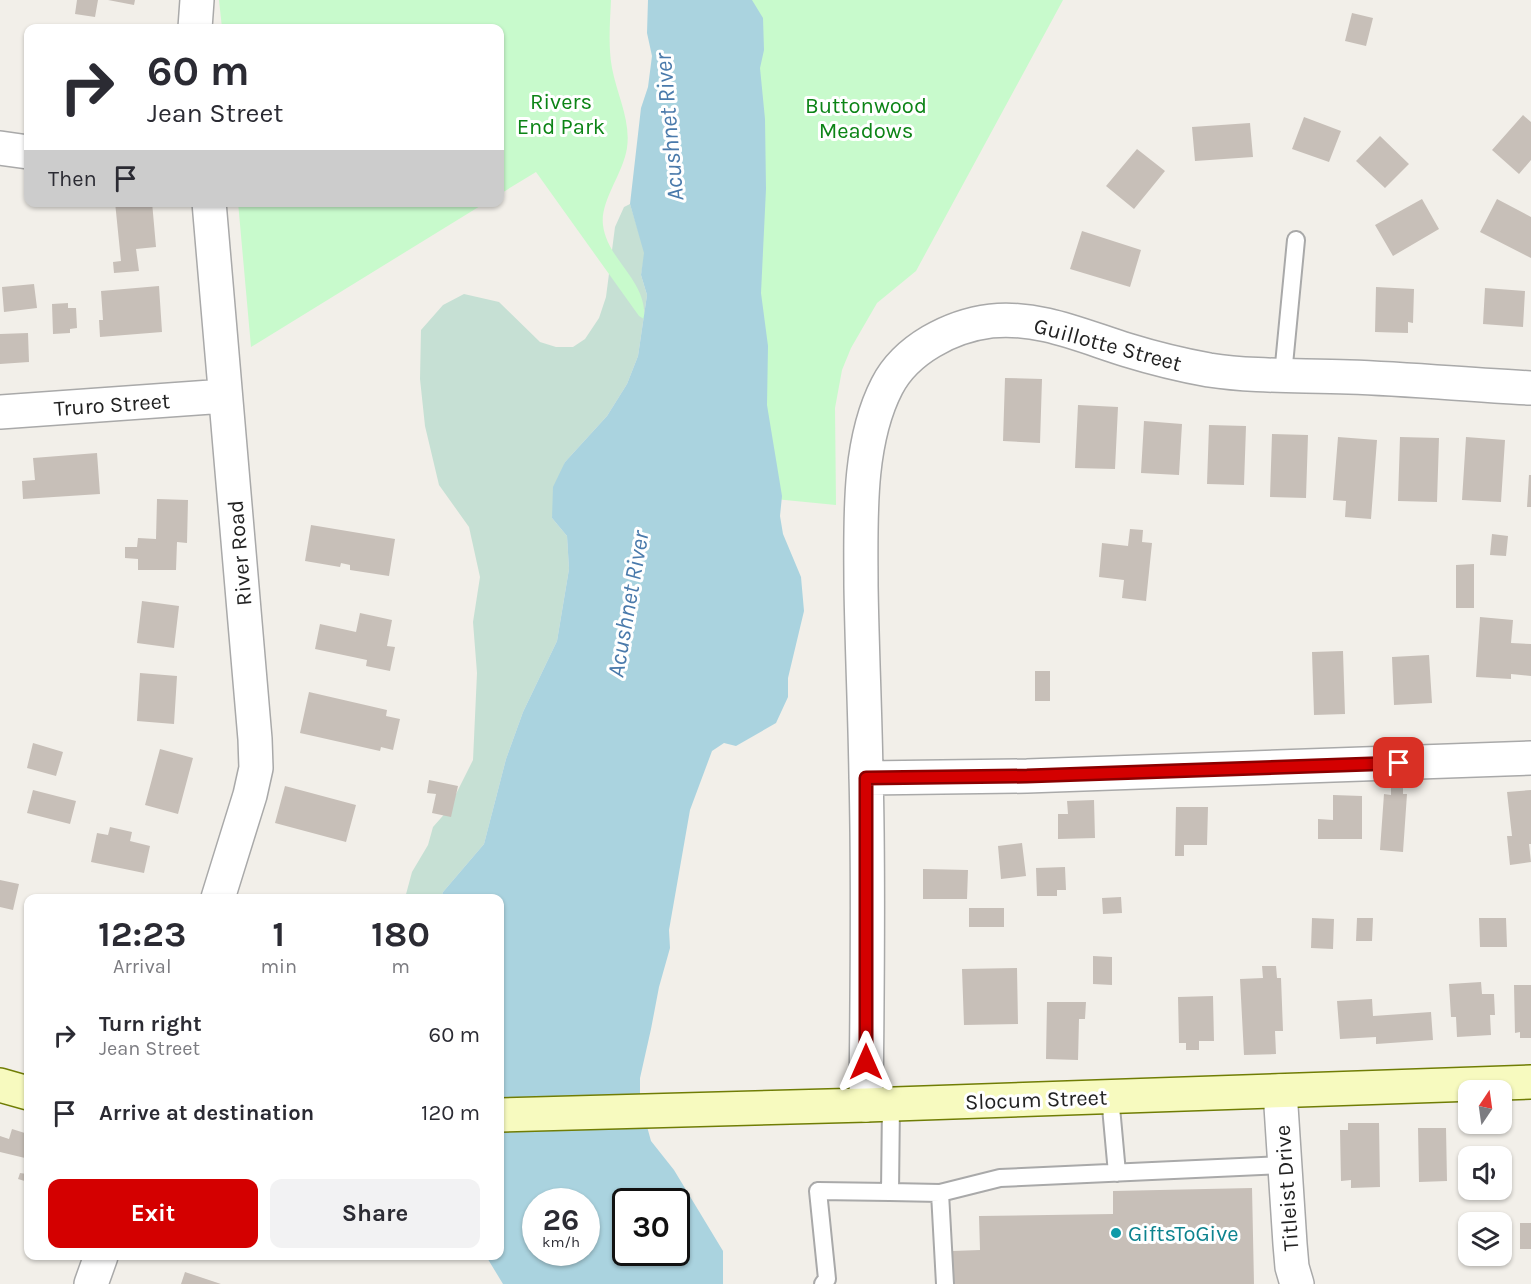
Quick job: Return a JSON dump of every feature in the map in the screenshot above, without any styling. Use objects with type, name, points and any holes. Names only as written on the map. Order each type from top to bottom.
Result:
[{"type":"street","points":[[195,24],[197,0]]},
{"type":"street","points":[[0,148],[24,151]]},
{"type":"street","name":"River Road","points":[[209,207],[254,712],[255,768],[243,822],[219,894]]},
{"type":"street","name":"Guillotte Street","points":[[879,1104],[862,656],[862,501],[867,455],[878,405],[889,382],[900,367],[931,341],[949,332],[970,325],[1013,320],[1058,327],[1129,351],[1223,372],[1531,388]]},
{"type":"street","name":"Truro Street","points":[[0,412],[225,396]]},
{"type":"street","points":[[866,778],[1039,776],[1531,758]]},
{"type":"street","name":"Slocum Street","points":[[504,1115],[1531,1082]]},
{"type":"street","points":[[0,1085],[24,1092]]},
{"type":"street","name":"Titleist Drive","points":[[1280,1090],[1292,1268],[1297,1284]]},
{"type":"street","points":[[91,1284],[99,1260]]},
{"type":"lane","points":[[1283,375],[1296,240]]},
{"type":"lane","points":[[1110,1096],[1117,1173]]},
{"type":"lane","points":[[879,1104],[890,1192]]},
{"type":"lane","points":[[823,1284],[827,1279],[818,1191],[940,1193],[1000,1178],[1284,1165]]},
{"type":"lane","points":[[940,1193],[945,1284]]},
{"type":"green space","name":"Rivers End Park","points":[[219,0],[611,0],[611,60],[628,138],[625,158],[605,207],[603,225],[606,238],[640,293],[644,305],[644,319],[639,316],[536,172],[504,192],[504,24],[222,24]]},
{"type":"green space","name":"Buttonwood Meadows","points":[[741,0],[1063,0],[916,271],[877,303],[851,348],[842,370],[835,408],[836,505],[743,496]]},
{"type":"green space","points":[[630,204],[645,253],[641,275],[647,295],[638,356],[627,384],[607,416],[565,462],[552,518],[567,536],[569,569],[557,641],[523,712],[506,759],[484,844],[442,894],[406,894],[412,872],[428,845],[433,827],[448,810],[473,760],[477,673],[473,622],[480,577],[469,527],[439,485],[425,426],[420,379],[421,330],[443,305],[464,294],[499,302],[540,342],[556,347],[573,347],[585,339],[599,318],[606,297],[615,227],[624,207]]},
{"type":"green space","points":[[238,207],[478,207],[251,347]]},
{"type":"water","name":"Acushnet River","points":[[648,0],[752,0],[763,18],[764,50],[760,68],[765,119],[766,189],[761,293],[768,346],[767,405],[782,496],[780,516],[783,534],[801,577],[804,611],[788,678],[788,697],[776,723],[736,746],[724,743],[712,751],[690,810],[669,930],[670,948],[659,987],[640,1078],[640,1101],[651,1141],[685,1188],[612,1188],[612,1266],[690,1266],[690,1196],[723,1251],[723,1284],[503,1284],[488,1260],[504,1260],[504,894],[442,894],[484,844],[506,759],[523,712],[557,641],[569,569],[567,536],[552,518],[553,487],[565,462],[607,416],[627,384],[638,356],[647,295],[641,275],[644,253],[630,204],[641,108],[648,87],[652,56],[647,33]]},
{"type":"building","points":[[77,0],[98,0],[95,17],[75,14]]},
{"type":"building","points":[[108,0],[135,0],[134,5]]},
{"type":"building","points":[[1352,13],[1373,18],[1366,46],[1345,41]]},
{"type":"building","points":[[1523,115],[1531,122],[1531,160],[1519,174],[1492,150]]},
{"type":"building","points":[[1304,117],[1341,131],[1329,162],[1292,149]]},
{"type":"building","points":[[1250,123],[1253,157],[1195,161],[1192,127]]},
{"type":"building","points":[[1380,136],[1409,164],[1385,188],[1356,161]]},
{"type":"building","points":[[1137,149],[1165,171],[1134,209],[1106,186]]},
{"type":"building","points":[[1422,199],[1439,229],[1393,256],[1375,225]]},
{"type":"building","points":[[1497,199],[1531,217],[1531,258],[1480,232]]},
{"type":"building","points":[[116,207],[152,207],[156,247],[136,249],[139,271],[114,273],[113,262],[121,261]]},
{"type":"building","points":[[1082,231],[1141,250],[1130,287],[1070,269]]},
{"type":"building","points":[[34,284],[37,308],[4,312],[2,287]]},
{"type":"building","points":[[159,286],[162,332],[100,337],[99,320],[103,320],[101,291]]},
{"type":"building","points":[[1376,287],[1414,289],[1413,323],[1408,322],[1408,333],[1375,332]]},
{"type":"building","points":[[1485,288],[1525,291],[1523,327],[1483,324]]},
{"type":"building","points":[[68,303],[68,308],[76,308],[77,328],[70,329],[70,333],[53,334],[52,304]]},
{"type":"building","points":[[28,333],[29,362],[0,364],[0,334]]},
{"type":"building","points":[[1005,378],[1042,379],[1040,443],[1003,441]]},
{"type":"building","points":[[1078,405],[1118,407],[1115,469],[1075,468]]},
{"type":"building","points":[[1144,421],[1182,424],[1179,475],[1141,473]]},
{"type":"building","points":[[1209,425],[1246,426],[1244,485],[1207,484]]},
{"type":"building","points":[[1272,434],[1308,435],[1306,498],[1270,497]]},
{"type":"building","points":[[1338,437],[1377,440],[1371,519],[1345,517],[1346,501],[1333,500]]},
{"type":"building","points":[[1400,437],[1439,438],[1437,502],[1398,501]]},
{"type":"building","points":[[1466,437],[1505,440],[1501,502],[1462,500]]},
{"type":"building","points":[[97,453],[100,494],[23,499],[22,481],[35,480],[33,458]]},
{"type":"building","points":[[1529,475],[1531,475],[1531,507],[1527,507]]},
{"type":"building","points":[[157,499],[188,500],[187,543],[177,542],[176,570],[138,570],[138,559],[125,558],[125,547],[137,547],[138,538],[156,539]]},
{"type":"building","points":[[311,525],[395,539],[389,576],[350,570],[350,565],[341,563],[340,567],[305,561]]},
{"type":"building","points":[[1130,529],[1143,530],[1142,542],[1152,543],[1146,601],[1122,598],[1124,580],[1099,577],[1102,543],[1128,546]]},
{"type":"building","points":[[1492,534],[1508,536],[1506,556],[1490,555]]},
{"type":"building","points":[[1474,564],[1474,608],[1456,608],[1456,565]]},
{"type":"building","points":[[142,601],[179,606],[174,648],[137,643]]},
{"type":"building","points":[[360,613],[392,620],[387,646],[395,647],[390,671],[366,666],[367,660],[315,649],[320,624],[356,632]]},
{"type":"building","points":[[1480,617],[1513,620],[1511,643],[1531,644],[1531,676],[1511,674],[1511,679],[1476,677]]},
{"type":"building","points":[[1343,651],[1345,714],[1314,715],[1312,652]]},
{"type":"building","points":[[1429,655],[1432,703],[1394,705],[1392,657]]},
{"type":"building","points":[[1035,671],[1050,671],[1050,701],[1035,701]]},
{"type":"building","points":[[140,673],[177,676],[174,724],[137,721]]},
{"type":"building","points":[[309,692],[387,710],[386,716],[400,719],[393,750],[381,747],[380,751],[300,733]]},
{"type":"building","points":[[33,743],[63,752],[56,776],[27,768]]},
{"type":"building","points":[[160,749],[193,758],[178,814],[145,805]]},
{"type":"building","points":[[429,780],[458,786],[451,817],[432,813],[436,794],[427,793]]},
{"type":"building","points":[[285,786],[356,805],[346,842],[275,823]]},
{"type":"building","points":[[1391,786],[1403,787],[1403,794],[1407,794],[1403,852],[1380,850],[1384,794],[1391,795]]},
{"type":"building","points":[[33,790],[76,801],[70,824],[27,813]]},
{"type":"building","points":[[1531,790],[1531,844],[1529,844],[1531,862],[1510,865],[1507,836],[1512,836],[1507,792]]},
{"type":"building","points":[[1333,795],[1362,796],[1362,839],[1318,839],[1318,819],[1333,820]]},
{"type":"building","points":[[1094,800],[1095,838],[1058,839],[1058,814],[1068,814],[1067,801]]},
{"type":"building","points":[[1176,807],[1208,807],[1207,845],[1184,845],[1184,856],[1175,856]]},
{"type":"building","points":[[110,827],[132,832],[130,841],[150,846],[144,873],[91,862],[97,833],[108,835]]},
{"type":"building","points":[[1022,843],[1026,876],[1001,879],[998,846]]},
{"type":"building","points":[[1065,867],[1066,890],[1057,890],[1057,896],[1037,896],[1036,868]]},
{"type":"building","points":[[923,869],[968,870],[967,899],[923,899]]},
{"type":"building","points":[[0,880],[19,884],[13,910],[0,907]]},
{"type":"building","points":[[1121,897],[1122,913],[1103,914],[1102,898]]},
{"type":"building","points":[[969,908],[1004,908],[1004,927],[969,927]]},
{"type":"building","points":[[1312,918],[1334,919],[1333,949],[1311,948]]},
{"type":"building","points":[[1357,918],[1373,918],[1372,941],[1356,941]]},
{"type":"building","points":[[1479,918],[1506,918],[1507,947],[1480,947]]},
{"type":"building","points":[[1093,956],[1112,957],[1112,985],[1093,984]]},
{"type":"building","points":[[1262,966],[1276,966],[1277,978],[1281,978],[1283,1031],[1275,1031],[1276,1054],[1244,1055],[1240,979],[1263,978]]},
{"type":"building","points":[[1017,968],[1018,1024],[964,1025],[962,969]]},
{"type":"building","points":[[1481,982],[1482,994],[1494,994],[1495,1015],[1490,1015],[1491,1035],[1457,1037],[1456,1017],[1451,1017],[1449,984]]},
{"type":"building","points":[[1514,985],[1531,985],[1531,1038],[1520,1038],[1520,1032],[1515,1033]]},
{"type":"building","points":[[1213,996],[1214,1041],[1199,1041],[1199,1050],[1186,1050],[1186,1043],[1179,1043],[1178,997]]},
{"type":"building","points":[[1372,999],[1373,1016],[1431,1012],[1433,1040],[1376,1044],[1376,1037],[1340,1039],[1337,1001]]},
{"type":"building","points":[[1047,1002],[1086,1002],[1085,1019],[1079,1019],[1078,1060],[1046,1059]]},
{"type":"building","points":[[1348,1123],[1379,1123],[1380,1187],[1351,1188],[1351,1180],[1341,1181],[1340,1130],[1348,1130]]},
{"type":"building","points":[[1418,1128],[1446,1128],[1447,1181],[1419,1182]]},
{"type":"building","points":[[12,1129],[24,1133],[24,1158],[0,1152],[0,1136],[9,1139]]},
{"type":"building","points":[[20,1173],[24,1174],[24,1181],[18,1179]]},
{"type":"building","name":"GiftsToGive","points":[[1252,1188],[1254,1284],[953,1284],[952,1251],[980,1250],[979,1216],[1113,1214],[1113,1191]]},
{"type":"building","points":[[1520,1223],[1531,1223],[1531,1249],[1520,1249]]},
{"type":"building","points":[[185,1272],[221,1284],[181,1284]]},
{"type":"place","name":"GiftsToGive","points":[[1116,1233]]},
{"type":"route","points":[[866,1062],[866,778],[1027,776],[1399,763]]}]
